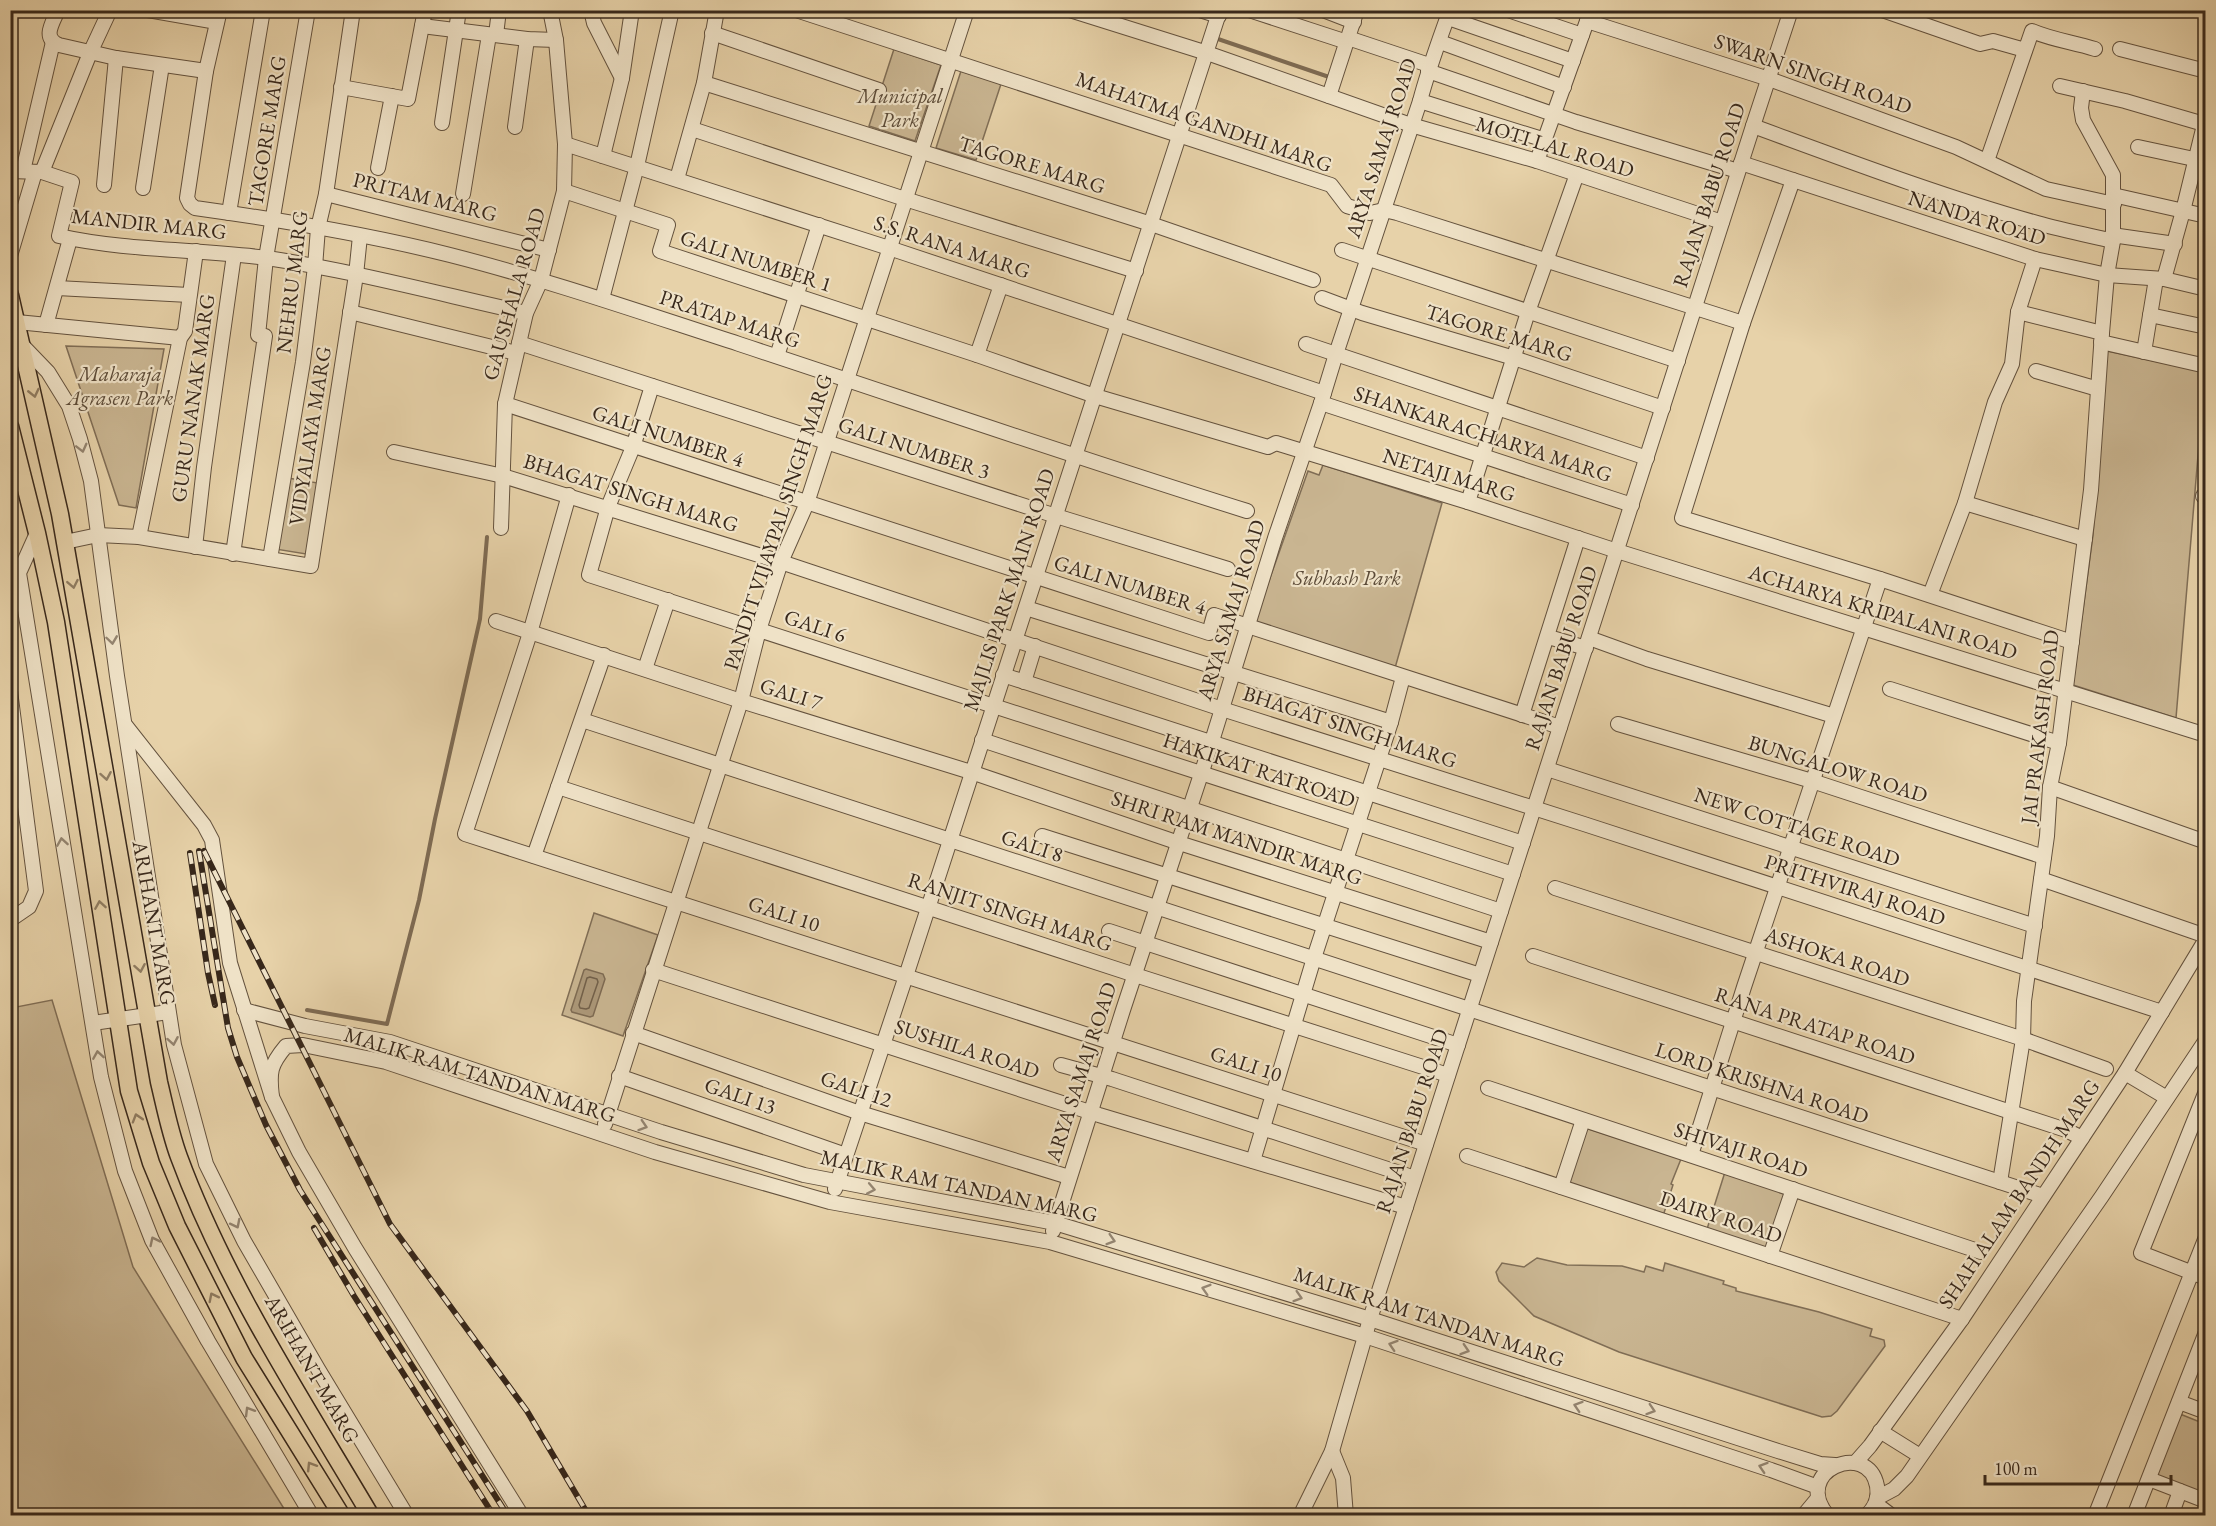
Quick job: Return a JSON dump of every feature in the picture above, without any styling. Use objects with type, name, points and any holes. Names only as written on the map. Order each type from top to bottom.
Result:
[{"type":"main road","name":"ARIHANT MARG","points":[[10,295],[54,480],[159,1082],[178,1155],[201,1213],[269,1344],[371,1515]]},
{"type":"main road","points":[[10,426],[16,472],[38,532],[56,622],[129,1091],[151,1163],[177,1226],[244,1358],[342,1515]]},
{"type":"street","points":[[57,10],[49,32],[49,38],[53,42],[116,58],[206,71],[219,16],[148,10]]},
{"type":"street","points":[[28,172],[110,10]]},
{"type":"street","points":[[229,213],[263,10]]},
{"type":"street","name":"TAGORE MARG","points":[[233,554],[266,336],[258,335],[266,258],[308,10]]},
{"type":"street","name":"NEHRU MARG","points":[[270,559],[303,362],[318,228],[326,194],[353,10]]},
{"type":"street","points":[[341,87],[408,99],[424,10]]},
{"type":"street","points":[[442,123],[459,10]]},
{"type":"street","points":[[463,194],[492,35],[499,10]]},
{"type":"street","name":"GAUSHALA ROAD","points":[[501,528],[505,405],[526,313],[541,280],[564,191],[565,144],[556,40],[550,10]]},
{"type":"street","points":[[591,10],[594,24],[622,78]]},
{"type":"street","points":[[603,156],[622,78],[632,10]]},
{"type":"street","points":[[602,299],[638,166],[672,10]]},
{"type":"street","points":[[677,179],[704,83],[717,10]]},
{"type":"street","name":"MAHATMA GANDHI MARG","points":[[796,10],[1332,185],[1347,206],[1370,213],[1383,210],[1743,323]]},
{"type":"street","name":"PANDIT VIJAYPAL SINGH MARG","points":[[601,1134],[741,701],[759,630],[782,562],[807,503],[967,10]]},
{"type":"street","name":"MOTI LAL ROAD","points":[[1070,10],[1207,53],[1411,125],[1537,161],[1722,222]]},
{"type":"street","points":[[1200,10],[1219,13]]},
{"type":"street","name":"NANDA ROAD","points":[[1249,10],[1348,40],[1554,113],[1739,167],[1793,180],[2035,259],[2107,275],[2160,279],[2205,289]]},
{"type":"street","points":[[1323,10],[1356,16],[1329,96]]},
{"type":"street","points":[[1508,10],[1582,35]]},
{"type":"street","name":"RAJAN BABU ROAD","points":[[1300,1515],[1332,1451],[1370,1319],[1791,10]]},
{"type":"street","points":[[1882,10],[1980,44],[1993,41],[2025,50]]},
{"type":"street","name":"MAJLIS PARK MAIN ROAD","points":[[830,1202],[1181,136],[1219,13]]},
{"type":"street","points":[[1448,13],[1573,61]]},
{"type":"street","name":"ARYA SAMAJ ROAD","points":[[1050,1242],[1068,1177],[1103,1077],[1350,309],[1420,101],[1428,68],[1440,42],[1448,13]]},
{"type":"street","points":[[1537,161],[1589,16]]},
{"type":"street","name":"SWARN SINGH ROAD","points":[[1589,16],[1956,147],[2046,189],[2205,216]]},
{"type":"street","points":[[422,26],[527,39],[556,40]]},
{"type":"street","points":[[1987,161],[2032,31],[2054,40],[2068,40],[2095,49]]},
{"type":"street","points":[[712,33],[879,90]]},
{"type":"street","points":[[515,127],[527,39]]},
{"type":"street","points":[[10,256],[53,42]]},
{"type":"street","points":[[1440,42],[1564,87]]},
{"type":"street","points":[[2120,49],[2205,71]]},
{"type":"street","points":[[104,185],[116,58]]},
{"type":"street","points":[[143,188],[162,65]]},
{"type":"street","name":"PRATAP MARG","points":[[206,71],[187,198],[195,208],[273,219],[448,254],[541,280],[1075,457],[1247,511]]},
{"type":"street","name":"TAGORE MARG","points":[[704,83],[1151,224],[1313,280]]},
{"type":"street","points":[[2060,86],[2205,120],[2175,244],[2160,279],[2150,315],[2144,352]]},
{"type":"street","name":"JAI PRAKASH ROAD","points":[[2000,1182],[2023,1040],[2024,1001],[2044,857],[2050,787],[2059,743],[2085,539],[2093,471],[2101,338],[2112,238],[2113,175],[2084,120],[2081,108],[2083,90]]},
{"type":"street","points":[[378,168],[392,96]]},
{"type":"street","points":[[1420,101],[1545,140]]},
{"type":"street","points":[[1752,126],[1888,175],[2038,224],[2112,238],[2175,244]]},
{"type":"street","points":[[692,129],[1136,271]]},
{"type":"street","name":"S.S. RANA MARG","points":[[565,144],[1119,324],[1323,398]]},
{"type":"street","points":[[2138,147],[2194,159]]},
{"type":"street","name":"MANDIR MARG","points":[[28,172],[72,182],[59,236],[70,239],[266,258],[356,275],[526,313]]},
{"type":"street","points":[[1468,502],[1528,312],[1577,174]]},
{"type":"street","points":[[1793,180],[1743,323],[1682,518],[1880,579],[2072,642]]},
{"type":"street","name":"GALI NUMBER 1","points":[[564,191],[668,225],[660,251],[977,354],[1095,396]]},
{"type":"street","name":"PRITAM MARG","points":[[326,194],[549,250]]},
{"type":"street","points":[[777,357],[819,225]]},
{"type":"street","name":"VIDYALAYA MARG","points":[[270,559],[311,566],[360,236]]},
{"type":"street","points":[[46,325],[70,239]]},
{"type":"street","points":[[1342,250],[1678,361]]},
{"type":"street","points":[[139,537],[180,338],[185,331],[196,251]]},
{"type":"street","name":"GURU NANAK MARG","points":[[195,547],[234,255]]},
{"type":"street","points":[[1930,595],[1965,503],[1995,402],[2012,363],[2018,312],[2035,259]]},
{"type":"street","points":[[977,354],[1001,285]]},
{"type":"street","points":[[57,288],[189,295]]},
{"type":"street","name":"TAGORE MARG","points":[[1322,298],[1350,309],[1514,358],[1663,408]]},
{"type":"street","name":"GALI NUMBER 3","points":[[350,312],[517,348],[652,386],[1228,569]]},
{"type":"street","points":[[2018,312],[2144,352],[2205,366]]},
{"type":"street","points":[[2150,315],[2205,327]]},
{"type":"street","points":[[17,322],[180,338]]},
{"type":"street","points":[[1306,344],[1647,458]]},
{"type":"street","points":[[22,345],[48,372],[69,406],[91,481],[124,724],[168,1012],[179,1067],[206,1164],[244,1241],[407,1515]]},
{"type":"street","points":[[2036,371],[2098,389]]},
{"type":"street","points":[[608,507],[633,447],[652,386]]},
{"type":"street","name":"NETAJI MARG","points":[[1095,396],[1268,447],[1276,443],[1617,551]]},
{"type":"street","name":"SHANKARACHARYA MARG","points":[[1323,398],[1483,456],[1632,505]]},
{"type":"street","name":"GALI NUMBER 4","points":[[505,405],[1209,633],[1214,615],[1560,727]]},
{"type":"street","name":"BHAGAT SINGH MARG","points":[[394,452],[503,476],[608,507],[782,562],[1222,709],[1534,808]]},
{"type":"street","name":"GALI 10","points":[[569,495],[530,633],[465,834],[1426,1144]]},
{"type":"street","points":[[1965,503],[2085,539]]},
{"type":"street","name":"GALI 6","points":[[608,507],[589,575],[993,706]]},
{"type":"street","points":[[38,532],[19,573],[101,1077],[125,1171],[152,1240],[208,1341],[312,1515]]},
{"type":"street","points":[[65,542],[99,535],[139,537],[270,559]]},
{"type":"street","points":[[1522,715],[1578,538]]},
{"type":"street","name":"ACHARYA KRIPALANI ROAD","points":[[1617,551],[2205,735]]},
{"type":"street","points":[[1690,1155],[1880,579]]},
{"type":"street","points":[[645,669],[668,600]]},
{"type":"street","points":[[1026,608],[1391,722]]},
{"type":"street","name":"GALI 7","points":[[496,621],[741,701],[971,772]]},
{"type":"street","points":[[1552,638],[1587,643],[1647,659],[1834,716]]},
{"type":"street","points":[[1024,682],[1035,646]]},
{"type":"street","points":[[534,856],[604,655]]},
{"type":"street","points":[[1003,675],[1523,843]]},
{"type":"street","points":[[1253,1161],[1324,926],[1391,722],[1403,676]]},
{"type":"street","points":[[1890,689],[2059,743]]},
{"type":"street","points":[[10,691],[36,891],[29,907],[10,920]]},
{"type":"street","name":"HAKIKAT RAI ROAD","points":[[993,706],[1513,874]]},
{"type":"street","name":"GALI 8","points":[[582,720],[1470,1009]]},
{"type":"street","points":[[124,724],[204,825],[212,840],[230,963],[272,1097],[299,1152],[355,1248],[522,1515]]},
{"type":"street","name":"BUNGALOW ROAD","points":[[1618,724],[1812,781],[2044,857]]},
{"type":"street","points":[[982,740],[1501,911]]},
{"type":"street","name":"NEW COTTAGE ROAD","points":[[1547,769],[2035,926]]},
{"type":"street","name":"SHRI RAM MANDIR MARG","points":[[971,772],[1179,843],[1491,942]]},
{"type":"street","name":"RANJIT SINGH MARG","points":[[558,787],[1448,1075]]},
{"type":"street","points":[[2050,787],[2205,842]]},
{"type":"street","name":"PRITHVIRAJ ROAD","points":[[1534,808],[2162,1012]]},
{"type":"street","points":[[1042,837],[1480,975]]},
{"type":"street","points":[[2041,879],[2205,938]]},
{"type":"street","name":"ASHOKA ROAD","points":[[1555,888],[2106,1069]]},
{"type":"street","points":[[1109,931],[1458,1046]]},
{"type":"street","name":"SHAH ALAM BANDH MARG","points":[[1855,1463],[1962,1318],[2082,1138],[2125,1073],[2205,938]]},
{"type":"street","name":"RANA PRATAP ROAD","points":[[1533,956],[2066,1130],[2082,1138]]},
{"type":"street","name":"SUSHILA ROAD","points":[[653,970],[1091,1112],[1406,1207]]},
{"type":"street","name":"LORD KRISHNA ROAD","points":[[1470,1009],[2043,1196]]},
{"type":"street","name":"MALIK RAM TANDAN MARG","points":[[244,1010],[305,1026],[390,1042],[767,1165],[837,1183],[1055,1223],[1370,1319],[1820,1464],[1855,1463]]},
{"type":"street","points":[[93,1023],[168,1012]]},
{"type":"street","points":[[272,1097],[269,1076],[274,1061],[286,1046],[303,1045],[305,1026]]},
{"type":"street","name":"GALI 12","points":[[633,1033],[860,1113],[1068,1177]]},
{"type":"street","points":[[1866,1515],[1876,1501],[1901,1483],[2102,1196],[2205,1040]]},
{"type":"street","name":"MALIK RAM TANDAN MARG","points":[[303,1045],[386,1062],[601,1134],[830,1202],[1050,1242],[1365,1336],[1771,1470],[1818,1492]]},
{"type":"street","points":[[1061,1065],[1415,1178]]},
{"type":"street","points":[[2125,1073],[2167,1098]]},
{"type":"street","name":"GALI 13","points":[[619,1076],[846,1155]]},
{"type":"street","name":"SHIVAJI ROAD","points":[[1488,1088],[1981,1251]]},
{"type":"street","points":[[2205,1090],[2200,1120],[2141,1253],[2205,1278]]},
{"type":"street","points":[[1561,1187],[1583,1120]]},
{"type":"street","name":"DAIRY ROAD","points":[[1467,1156],[1962,1318]]},
{"type":"street","points":[[761,1183],[767,1165]]},
{"type":"street","points":[[1770,1256],[1792,1189]]},
{"type":"street","points":[[2095,1515],[2205,1238]]},
{"type":"street","points":[[2134,1515],[2205,1332]]},
{"type":"street","points":[[2179,1401],[2205,1412]]},
{"type":"street","points":[[1880,1431],[1920,1456]]},
{"type":"street","points":[[1332,1451],[1343,1478],[1346,1515]]},
{"type":"street","points":[[1855,1463],[1872,1474],[1877,1484],[1876,1501]]},
{"type":"street","points":[[1803,1515],[1818,1492],[1821,1478],[1835,1465]]},
{"type":"street","points":[[2149,1479],[2205,1501]]},
{"type":"street","points":[[2171,1515],[2180,1491]]},
{"type":"street","points":[[1818,1492],[1821,1508],[1828,1515]]},
{"type":"street","points":[[1876,1501],[1892,1515]]},
{"type":"green space","name":"Municipal Park","points":[[894,49],[941,65],[915,141],[869,126]]},
{"type":"green space","name":"Municipal Park","points":[[961,71],[1001,84],[976,160],[936,148]]},
{"type":"green space","name":"Maharaja Agrasen Park","points":[[66,346],[164,349],[136,508],[119,505]]},
{"type":"green space","points":[[2107,351],[2205,372],[2176,718],[2073,685],[2093,535]]},
{"type":"green space","name":"Subhash Park","points":[[1323,465],[1442,503],[1395,668],[1254,623],[1308,471],[1319,475]]},
{"type":"green space","points":[[288,478],[318,483],[306,554],[275,549]]},
{"type":"green space","points":[[594,913],[658,935],[623,1036],[562,1015]]},
{"type":"green space","points":[[52,1000],[133,1267],[288,1515],[11,1515],[11,1008]]},
{"type":"green space","points":[[1586,1128],[1681,1159],[1671,1184],[1673,1185],[1663,1216],[1567,1184]]},
{"type":"green space","points":[[1725,1172],[1788,1192],[1769,1249],[1707,1229]]},
{"type":"green space","points":[[1537,1258],[1567,1265],[1622,1266],[1644,1272],[1646,1266],[1663,1271],[1665,1263],[1724,1281],[1723,1284],[1736,1288],[1736,1291],[1819,1312],[1872,1329],[1870,1336],[1884,1340],[1885,1346],[1837,1411],[1831,1416],[1822,1417],[1619,1352],[1534,1316],[1499,1281],[1496,1272],[1502,1263],[1524,1267]]},
{"type":"green space","points":[[2180,1414],[2205,1424],[2205,1495],[2156,1476]]},
{"type":"water","points":[[586,969],[603,974],[605,979],[593,1016],[590,1017],[571,1010]]},
{"type":"waterway","points":[[1218,39],[1332,78]]},
{"type":"waterway","points":[[307,1010],[387,1024],[419,900],[480,619],[487,537]]},
{"type":"railway","points":[[199,851],[228,1028],[237,1057],[266,1125],[300,1190],[508,1516]]},
{"type":"railway","points":[[204,851],[390,1224],[527,1411],[589,1516]]},
{"type":"railway","points":[[190,853],[215,1005]]},
{"type":"railway","points":[[314,1228],[354,1296],[494,1516]]}]
